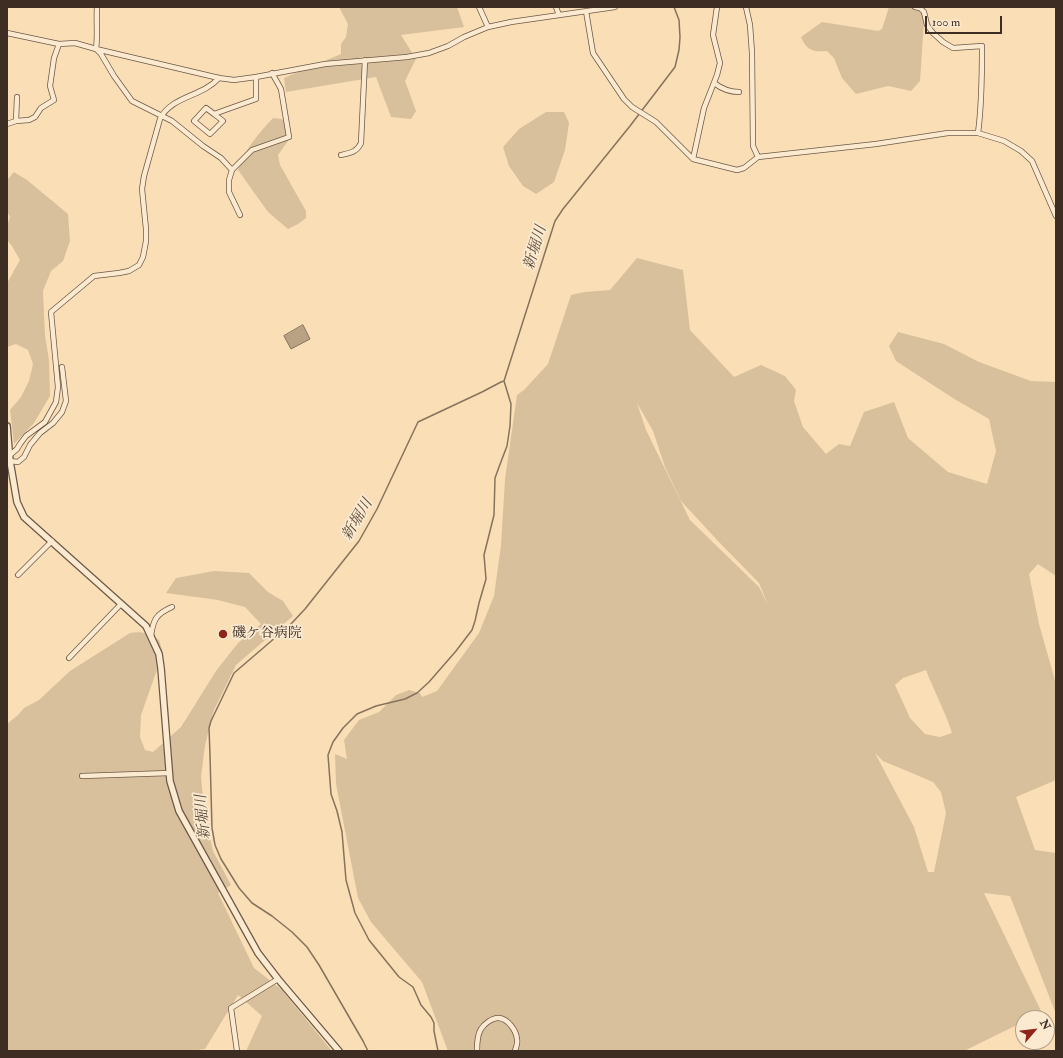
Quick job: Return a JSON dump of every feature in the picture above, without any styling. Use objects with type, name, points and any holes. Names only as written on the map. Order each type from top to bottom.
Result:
[{"type":"street","points":[[97,7],[96,19],[98,35],[96,49],[132,101],[172,122],[221,158],[232,170]]},
{"type":"street","points":[[479,7],[488,27]]},
{"type":"street","points":[[556,7],[559,15]]},
{"type":"street","points":[[7,33],[59,44],[75,43],[219,78],[234,80],[325,64],[406,57],[429,53],[448,46],[464,37],[488,27],[597,8],[615,7]]},
{"type":"street","points":[[693,159],[704,108],[720,63],[713,35],[717,7]]},
{"type":"street","points":[[746,7],[750,25],[752,53],[752,146],[758,157]]},
{"type":"street","points":[[915,7],[920,8],[924,12],[932,32],[943,42],[953,48],[982,46],[981,106],[978,133]]},
{"type":"street","points":[[586,11],[593,53],[624,99],[632,107],[656,122],[693,159],[737,170],[744,168],[758,157],[876,144],[948,133],[978,133],[1004,141],[1022,151],[1032,161],[1056,216]]},
{"type":"street","points":[[7,124],[16,120],[29,120],[35,117],[41,108],[54,100],[50,86],[54,58],[59,44]]},
{"type":"street","points":[[341,155],[353,152],[359,148],[361,144],[365,60]]},
{"type":"street","points":[[240,215],[229,192],[229,180],[232,170],[252,150],[289,137],[281,89],[272,73]]},
{"type":"street","points":[[214,114],[256,99],[256,77]]},
{"type":"street","points":[[9,460],[26,436],[45,422],[56,402],[58,387],[51,312],[94,276],[128,271],[139,265],[143,257],[146,241],[142,189],[144,176],[161,116],[164,111],[175,103],[213,84],[219,78]]},
{"type":"street","points":[[714,83],[722,89],[739,92]]},
{"type":"street","points":[[16,120],[17,97]]},
{"type":"street","points":[[206,108],[214,114],[223,120],[210,134],[194,121],[206,108]]},
{"type":"street","points":[[9,460],[18,462],[24,458],[30,445],[62,412],[66,401],[62,367]]},
{"type":"street","points":[[7,426],[9,460],[17,502],[24,517],[146,626],[159,654],[170,781],[179,811],[258,953],[339,1051]]},
{"type":"street","points":[[18,575],[52,541]]},
{"type":"street","points":[[69,658],[121,604]]},
{"type":"street","points":[[151,636],[156,617],[172,607]]},
{"type":"street","points":[[82,776],[170,773]]},
{"type":"street","points":[[237,1051],[231,1008],[278,979]]},
{"type":"street","points":[[477,1051],[480,1030],[486,1024],[497,1018],[501,1018],[513,1028],[518,1040],[515,1051]]},
{"type":"shaded area","points":[[339,7],[457,7],[464,27],[401,35],[416,59],[405,81],[416,111],[411,119],[391,117],[376,77],[286,92],[284,78],[341,54],[341,44],[346,37],[348,24]]},
{"type":"shaded area","points":[[889,7],[925,7],[920,81],[911,91],[888,86],[856,94],[842,78],[834,58],[827,51],[811,50],[803,42],[801,37],[822,22],[878,31],[882,29]]},
{"type":"shaded area","points":[[546,112],[564,112],[569,123],[565,150],[554,182],[536,194],[523,186],[509,166],[503,147],[519,129]]},
{"type":"shaded area","points":[[273,118],[282,119],[286,126],[288,141],[278,155],[280,165],[306,211],[306,218],[288,229],[268,212],[238,170],[244,155],[252,142]]},
{"type":"shaded area","points":[[14,172],[27,180],[68,214],[70,241],[63,261],[51,271],[43,291],[45,335],[49,360],[50,396],[34,423],[14,444],[10,410],[21,397],[29,381],[33,364],[28,350],[16,344],[7,347],[7,283],[20,260],[7,240],[7,226],[10,217],[7,211],[7,180]]},
{"type":"shaded area","points":[[637,258],[683,270],[690,330],[734,377],[761,365],[785,376],[796,390],[794,401],[803,427],[826,454],[839,444],[850,446],[864,412],[894,402],[908,438],[948,472],[987,484],[996,451],[989,419],[956,400],[896,361],[889,346],[898,332],[944,344],[979,362],[1031,381],[1056,382],[1056,576],[1038,564],[1029,574],[1039,624],[1056,684],[1056,780],[1016,797],[1035,850],[1056,853],[1056,1014],[1010,896],[984,893],[1041,1010],[1015,1010],[1015,1026],[964,1051],[448,1051],[422,982],[371,922],[358,898],[336,784],[335,754],[347,759],[344,740],[359,720],[379,712],[396,695],[409,690],[420,693],[422,697],[437,691],[479,633],[494,596],[501,545],[505,479],[517,395],[524,390],[548,364],[571,295],[610,290]],"holes":[[[637,403],[653,431],[665,467],[681,501],[759,583],[768,605],[759,587],[690,520],[646,430]],[[926,670],[952,733],[940,737],[925,734],[910,718],[895,685],[903,678]],[[875,753],[883,761],[933,782],[941,792],[946,813],[934,872],[928,872],[914,827]]]},
{"type":"shaded area","points":[[303,325],[310,339],[291,349],[284,336]]},
{"type":"shaded area","points":[[214,571],[249,573],[268,592],[283,601],[293,616],[236,665],[214,710],[205,745],[201,777],[204,810],[213,851],[231,885],[218,893],[254,968],[281,989],[332,1051],[246,1051],[262,1016],[238,995],[205,1049],[190,1051],[7,1051],[7,724],[24,708],[39,700],[70,671],[130,633],[145,633],[159,640],[163,653],[141,715],[140,737],[145,750],[153,752],[181,727],[216,671],[238,643],[261,624],[245,607],[218,600],[166,593],[176,578]]},
{"type":"waterway","name":"新堀川","points":[[504,381],[555,221],[675,67],[680,37],[679,20],[674,7]]},
{"type":"waterway","name":"新堀川","points":[[368,1051],[319,965],[307,947],[292,932],[272,916],[252,903],[239,888],[221,859],[215,845],[212,828],[209,728],[234,673],[290,625],[305,609],[359,541],[377,509],[418,422],[504,381]]},
{"type":"waterway","points":[[438,1051],[434,1023],[421,1005],[413,987],[399,977],[369,940],[355,913],[346,880],[342,832],[331,794],[328,755],[333,742],[343,728],[357,714],[376,706],[405,699],[417,693],[429,682],[472,630],[486,579],[484,555],[494,515],[495,478],[507,446],[510,426],[511,404],[504,381]]},
{"type":"place","name":"磯ケ谷病院","points":[[223,634]]}]
